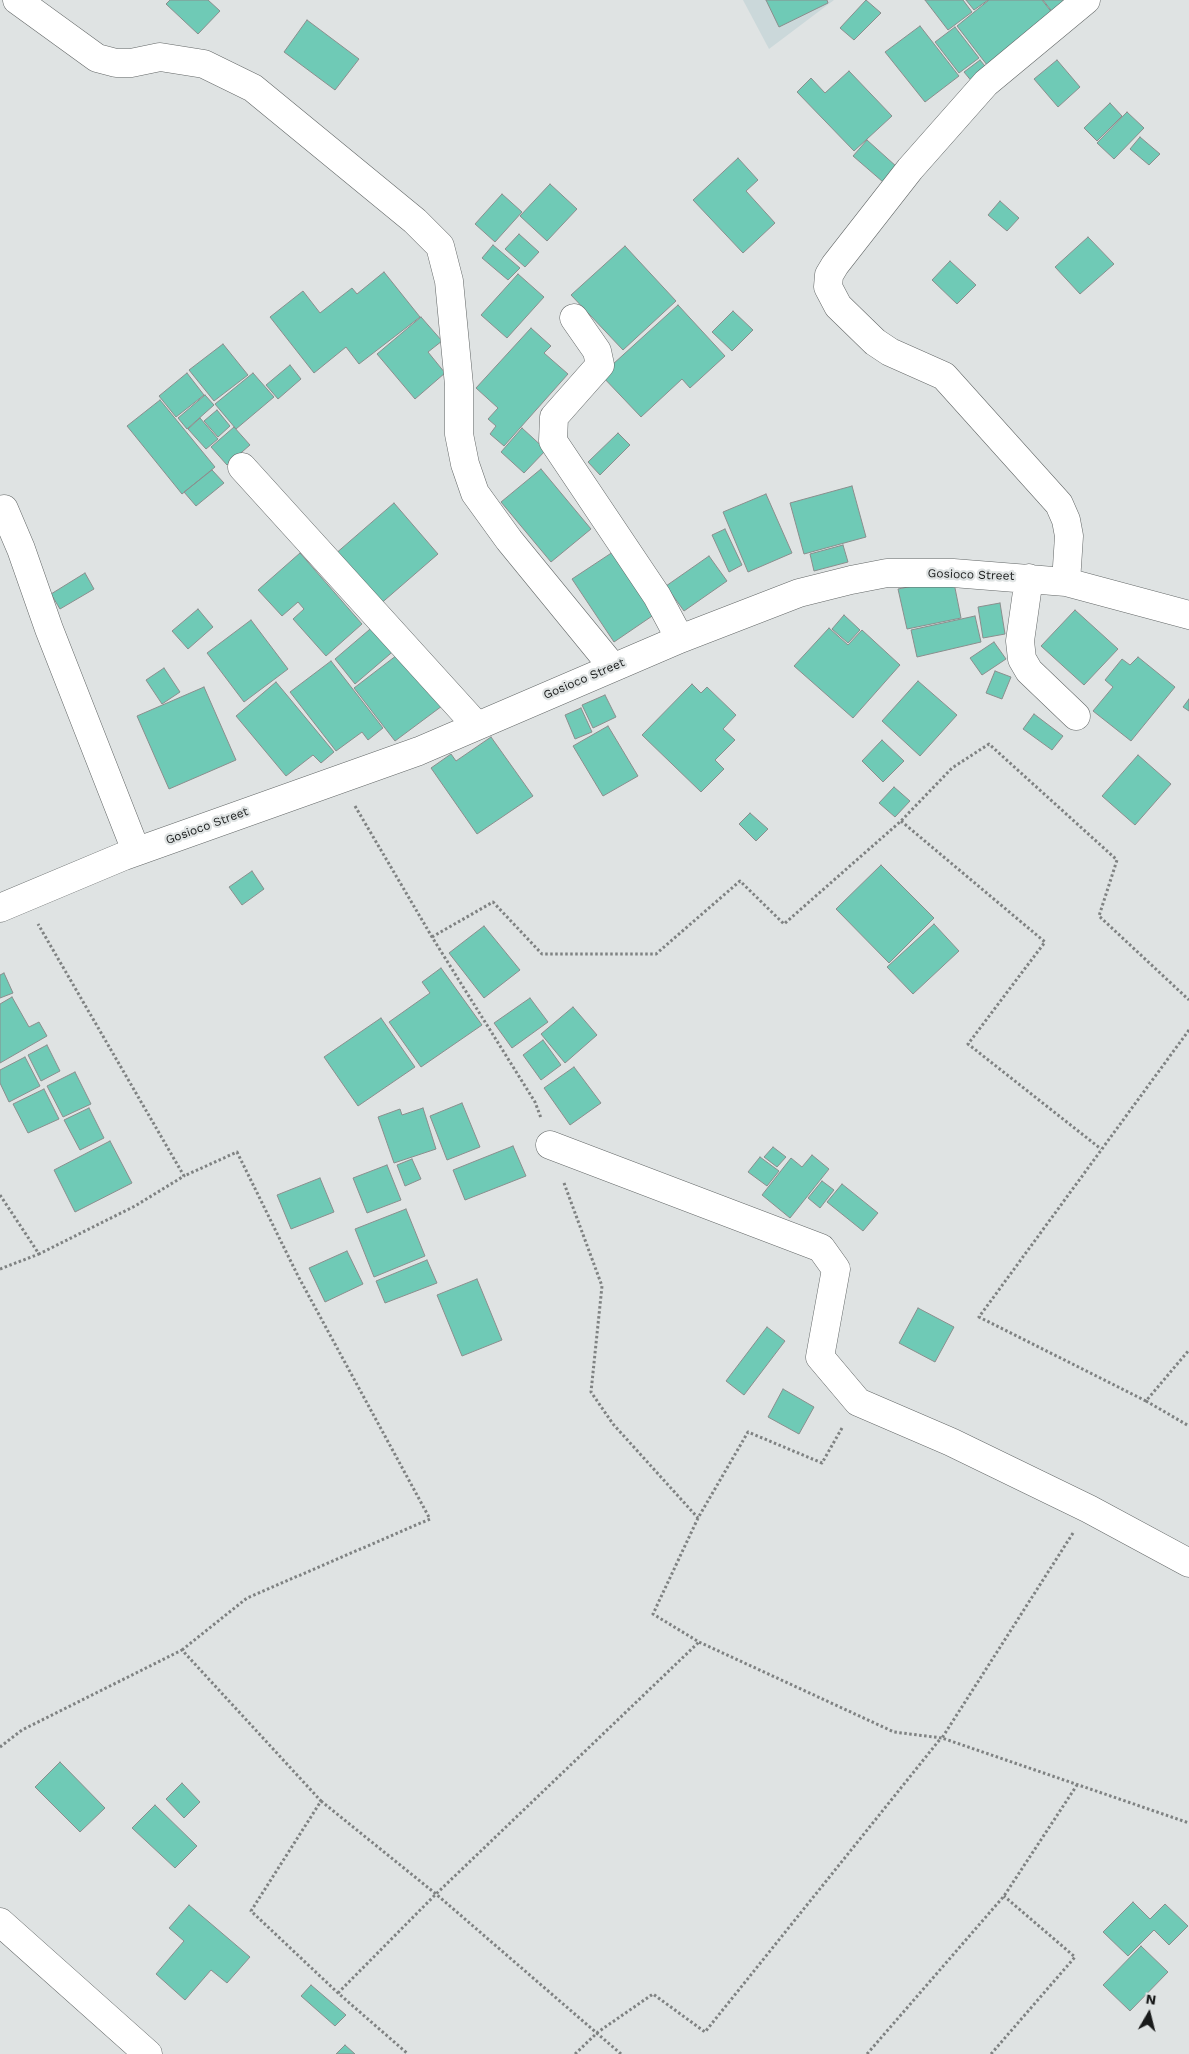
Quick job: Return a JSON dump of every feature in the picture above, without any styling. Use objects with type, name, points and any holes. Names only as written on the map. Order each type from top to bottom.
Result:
[{"type":"street","points":[[17,0],[97,58],[116,63],[131,63],[160,57],[204,64],[253,88],[415,221],[440,246],[449,281],[459,385],[459,434],[465,464],[475,493],[509,540],[612,666]]},
{"type":"street","points":[[1066,582],[1069,536],[1066,520],[1059,504],[944,376],[910,359],[890,352],[875,342],[838,306],[828,287],[829,274],[835,265],[910,168],[986,83],[1086,0]]},
{"type":"street","points":[[574,318],[597,351],[600,365],[554,417],[553,441],[657,596],[680,639]]},
{"type":"street","points":[[242,467],[477,726]]},
{"type":"street","points":[[4,509],[136,852]]},
{"type":"street","name":"Gosioco Street","points":[[0,908],[136,852],[418,751],[612,666],[799,593],[851,580],[887,573],[969,574],[1029,578],[1066,582],[1189,614]]},
{"type":"street","points":[[1029,578],[1020,641],[1022,659],[1030,671],[1076,716]]},
{"type":"street","points":[[550,1144],[821,1248],[836,1269],[820,1357],[858,1402],[951,1442],[1088,1509],[1189,1563]]},
{"type":"street","points":[[0,1922],[148,2054]]},
{"type":"path","points":[[432,937],[493,902],[542,954],[656,954],[740,881],[784,924],[900,822],[952,768],[989,744],[1117,860],[1099,916],[1189,1000]]},
{"type":"path","points":[[352,802],[432,937],[535,1102],[602,1286],[592,1392],[613,1424],[698,1518]]},
{"type":"path","points":[[900,822],[1045,942],[968,1044],[1101,1149]]},
{"type":"path","points":[[34,916],[184,1176]]},
{"type":"path","points":[[1189,1030],[979,1317],[1146,1401],[1189,1426]]},
{"type":"path","points":[[0,1269],[38,1254],[135,1206],[184,1176],[237,1152],[298,1276],[430,1519],[248,1598],[182,1650],[22,1730],[0,1747]]},
{"type":"path","points":[[0,1195],[38,1254]]},
{"type":"path","points":[[1146,1401],[1189,1350]]},
{"type":"path","points":[[858,1402],[822,1463],[748,1432],[698,1518],[654,1614],[699,1642],[894,1732],[942,1738],[1189,1823]]},
{"type":"path","points":[[575,2054],[598,2032],[653,1994],[705,2032],[942,1738],[1088,1509]]},
{"type":"path","points":[[338,1993],[436,1894],[699,1642]]},
{"type":"path","points":[[182,1650],[321,1801],[436,1894],[598,2032],[621,2054]]},
{"type":"path","points":[[867,2054],[1004,1896],[1077,1785]]},
{"type":"path","points":[[321,1801],[251,1911],[338,1993],[408,2054]]},
{"type":"path","points":[[991,2054],[1075,1957],[1004,1896]]},
{"type":"shaded area","points":[[743,0],[834,0],[769,49]]},
{"type":"building","points":[[170,0],[208,0],[220,11],[198,34],[166,4]]},
{"type":"building","points":[[766,0],[827,0],[828,3],[779,27]]},
{"type":"building","points":[[866,0],[881,13],[854,40],[840,28]]},
{"type":"building","points":[[925,0],[963,0],[972,12],[948,30]]},
{"type":"building","points":[[966,0],[988,0],[974,10]]},
{"type":"building","points":[[989,0],[1042,0],[1053,14],[987,65],[957,26]]},
{"type":"building","points":[[1043,0],[1072,0],[1054,14]]},
{"type":"building","points":[[307,20],[359,59],[335,90],[284,52]]},
{"type":"building","points":[[920,26],[959,76],[925,102],[885,52]]},
{"type":"building","points":[[955,27],[979,58],[959,73],[935,42]]},
{"type":"building","points":[[980,60],[989,71],[973,83],[964,72]]},
{"type":"building","points":[[1057,60],[1080,87],[1058,107],[1034,79]]},
{"type":"building","points":[[849,71],[892,116],[854,151],[797,92],[811,78],[825,93]]},
{"type":"building","points":[[1110,103],[1122,116],[1097,141],[1084,128]]},
{"type":"building","points":[[1127,112],[1144,128],[1114,159],[1097,143]]},
{"type":"building","points":[[1140,137],[1160,154],[1149,165],[1130,149]]},
{"type":"building","points":[[867,140],[897,167],[883,182],[853,156]]},
{"type":"building","points":[[738,158],[758,180],[746,191],[775,223],[743,253],[693,200]]},
{"type":"building","points":[[550,184],[577,209],[547,241],[520,216]]},
{"type":"building","points":[[502,194],[522,212],[495,242],[475,224]]},
{"type":"building","points":[[1000,201],[1019,218],[1007,231],[988,215]]},
{"type":"building","points":[[519,234],[539,252],[525,267],[505,249]]},
{"type":"building","points":[[1088,237],[1114,264],[1080,294],[1055,267]]},
{"type":"building","points":[[493,245],[520,268],[508,280],[482,258]]},
{"type":"building","points":[[625,246],[676,301],[623,350],[571,295]]},
{"type":"building","points":[[950,261],[976,285],[957,304],[932,280]]},
{"type":"building","points":[[384,272],[420,317],[359,364],[346,347],[314,373],[270,317],[303,291],[320,313],[352,288],[357,294]]},
{"type":"building","points":[[518,274],[544,297],[507,338],[481,315]]},
{"type":"building","points":[[678,305],[725,356],[690,388],[682,379],[641,417],[601,375]]},
{"type":"building","points":[[733,311],[753,330],[732,351],[712,332]]},
{"type":"building","points":[[421,317],[442,341],[428,352],[445,373],[415,399],[377,354]]},
{"type":"building","points":[[531,328],[551,346],[544,353],[568,374],[504,446],[490,434],[496,426],[488,419],[498,408],[476,388]]},
{"type":"building","points":[[223,344],[248,375],[214,401],[189,370]]},
{"type":"building","points":[[290,365],[301,379],[278,399],[266,385]]},
{"type":"building","points":[[187,373],[204,395],[176,417],[159,396]]},
{"type":"building","points":[[253,373],[274,397],[236,429],[215,404]]},
{"type":"building","points":[[205,395],[214,405],[187,429],[178,418]]},
{"type":"building","points":[[160,400],[215,467],[182,494],[127,426]]},
{"type":"building","points":[[217,410],[230,426],[218,437],[204,421]]},
{"type":"building","points":[[200,418],[218,439],[206,449],[188,429]]},
{"type":"building","points":[[234,427],[250,445],[227,465],[211,447]]},
{"type":"building","points":[[522,428],[546,450],[524,473],[501,452]]},
{"type":"building","points":[[618,433],[630,445],[600,475],[588,462]]},
{"type":"building","points":[[541,469],[591,529],[551,562],[501,502]]},
{"type":"building","points":[[212,470],[224,483],[196,506],[184,492]]},
{"type":"building","points":[[852,486],[866,537],[804,554],[790,503]]},
{"type":"building","points":[[766,494],[792,553],[748,572],[723,512]]},
{"type":"building","points":[[394,503],[438,554],[378,606],[334,555]]},
{"type":"building","points":[[725,529],[742,565],[729,572],[712,535]]},
{"type":"building","points":[[843,545],[848,562],[814,571],[810,554]]},
{"type":"building","points":[[619,548],[661,610],[614,642],[572,579]]},
{"type":"building","points":[[300,553],[362,624],[326,656],[293,619],[304,609],[298,602],[282,616],[258,590]]},
{"type":"building","points":[[709,556],[727,581],[684,611],[666,586]]},
{"type":"building","points":[[85,573],[94,589],[60,609],[51,594]]},
{"type":"building","points":[[953,578],[961,618],[907,629],[898,589]]},
{"type":"building","points":[[1000,603],[1005,634],[983,638],[978,607]]},
{"type":"building","points":[[198,609],[213,627],[188,649],[172,631]]},
{"type":"building","points":[[1075,610],[1118,649],[1084,685],[1041,646]]},
{"type":"building","points":[[844,615],[860,630],[848,643],[832,629]]},
{"type":"building","points":[[975,616],[981,642],[917,657],[911,630]]},
{"type":"building","points":[[251,620],[288,669],[244,702],[207,653]]},
{"type":"building","points":[[376,624],[397,648],[355,684],[335,659]]},
{"type":"building","points":[[829,628],[848,645],[862,630],[900,665],[853,718],[794,666]]},
{"type":"building","points":[[994,642],[1006,659],[982,675],[970,658]]},
{"type":"building","points":[[401,652],[442,706],[395,741],[354,688]]},
{"type":"building","points":[[1138,657],[1175,687],[1131,741],[1093,711],[1113,687],[1105,680],[1122,659],[1130,665]]},
{"type":"building","points":[[331,661],[383,728],[368,740],[362,732],[336,751],[290,692]]},
{"type":"building","points":[[164,668],[180,692],[162,704],[146,680]]},
{"type":"building","points":[[995,671],[1011,677],[1002,699],[986,693]]},
{"type":"building","points":[[918,681],[957,715],[920,756],[882,721]]},
{"type":"building","points":[[276,682],[334,752],[321,763],[313,755],[286,776],[236,716]]},
{"type":"building","points":[[692,684],[701,693],[707,687],[736,715],[723,729],[735,740],[715,760],[724,769],[701,792],[642,735]]},
{"type":"building","points":[[204,687],[236,760],[169,789],[137,716]]},
{"type":"building","points":[[605,695],[616,717],[593,728],[582,705]]},
{"type":"building","points":[[1189,699],[1189,711],[1183,707]]},
{"type":"building","points":[[581,708],[592,732],[575,739],[565,715]]},
{"type":"building","points":[[1034,714],[1063,736],[1052,750],[1023,729]]},
{"type":"building","points":[[608,726],[638,776],[603,796],[573,746]]},
{"type":"building","points":[[491,737],[533,796],[477,834],[431,768],[451,754],[456,761]]},
{"type":"building","points":[[882,740],[904,761],[883,782],[862,761]]},
{"type":"building","points":[[1138,755],[1171,784],[1135,825],[1102,796]]},
{"type":"building","points":[[894,787],[910,801],[895,817],[879,803]]},
{"type":"building","points":[[750,813],[768,829],[756,841],[739,824]]},
{"type":"building","points":[[881,865],[934,918],[889,963],[836,909]]},
{"type":"building","points":[[252,871],[264,889],[242,905],[229,887]]},
{"type":"building","points":[[934,924],[959,951],[913,994],[887,967]]},
{"type":"building","points":[[484,926],[520,970],[484,998],[449,953]]},
{"type":"building","points":[[441,968],[482,1025],[421,1067],[389,1022],[430,993],[422,982]]},
{"type":"building","points":[[4,973],[13,993],[0,998],[0,975]]},
{"type":"building","points":[[12,997],[29,1027],[39,1022],[47,1036],[0,1063],[0,1004]]},
{"type":"building","points":[[530,998],[548,1022],[512,1048],[494,1023]]},
{"type":"building","points":[[573,1007],[597,1035],[565,1063],[541,1034]]},
{"type":"building","points":[[381,1018],[415,1067],[358,1106],[324,1057]]},
{"type":"building","points":[[543,1040],[561,1065],[541,1080],[523,1055]]},
{"type":"building","points":[[47,1045],[60,1071],[41,1081],[28,1055]]},
{"type":"building","points":[[25,1057],[40,1086],[9,1102],[0,1083],[0,1070]]},
{"type":"building","points":[[574,1067],[601,1103],[570,1125],[544,1088]]},
{"type":"building","points":[[75,1072],[91,1104],[63,1117],[47,1086]]},
{"type":"building","points":[[44,1089],[59,1119],[28,1133],[13,1104]]},
{"type":"building","points":[[462,1103],[480,1147],[447,1160],[430,1116]]},
{"type":"building","points":[[89,1108],[104,1138],[80,1150],[64,1120]]},
{"type":"building","points":[[423,1108],[436,1149],[394,1163],[378,1117],[400,1109],[402,1115]]},
{"type":"building","points":[[110,1141],[132,1183],[75,1212],[54,1170]]},
{"type":"building","points":[[513,1146],[526,1176],[465,1200],[453,1170]]},
{"type":"building","points":[[773,1147],[786,1157],[777,1167],[764,1157]]},
{"type":"building","points":[[812,1155],[829,1169],[790,1218],[762,1195],[791,1158],[802,1167]]},
{"type":"building","points":[[760,1157],[779,1171],[767,1186],[748,1172]]},
{"type":"building","points":[[412,1159],[421,1179],[405,1186],[397,1165]]},
{"type":"building","points":[[387,1165],[401,1200],[367,1213],[353,1178]]},
{"type":"building","points":[[320,1178],[334,1212],[291,1229],[277,1195]]},
{"type":"building","points":[[822,1181],[834,1190],[820,1208],[808,1198]]},
{"type":"building","points":[[842,1184],[878,1213],[863,1231],[827,1202]]},
{"type":"building","points":[[406,1209],[425,1256],[374,1277],[355,1229]]},
{"type":"building","points":[[347,1251],[363,1284],[325,1302],[309,1268]]},
{"type":"building","points":[[427,1260],[437,1283],[385,1303],[376,1281]]},
{"type":"building","points":[[477,1279],[502,1340],[462,1356],[437,1295]]},
{"type":"building","points":[[918,1308],[954,1327],[935,1362],[899,1343]]},
{"type":"building","points":[[767,1327],[785,1341],[744,1395],[726,1381]]},
{"type":"building","points":[[783,1389],[814,1407],[799,1434],[768,1417]]},
{"type":"building","points":[[60,1762],[105,1808],[80,1832],[35,1787]]},
{"type":"building","points":[[182,1783],[200,1802],[184,1818],[166,1799]]},
{"type":"building","points":[[155,1805],[197,1846],[175,1868],[132,1828]]},
{"type":"building","points":[[1133,1902],[1150,1919],[1165,1904],[1188,1926],[1169,1945],[1154,1930],[1128,1956],[1103,1932]]},
{"type":"building","points":[[189,1905],[250,1957],[227,1983],[211,1970],[185,2000],[156,1974],[184,1941],[169,1928]]},
{"type":"building","points":[[1141,1946],[1168,1972],[1130,2011],[1103,1985]]},
{"type":"building","points":[[311,1985],[346,2015],[335,2026],[301,1996]]},
{"type":"building","points":[[345,2045],[355,2054],[336,2054]]}]
